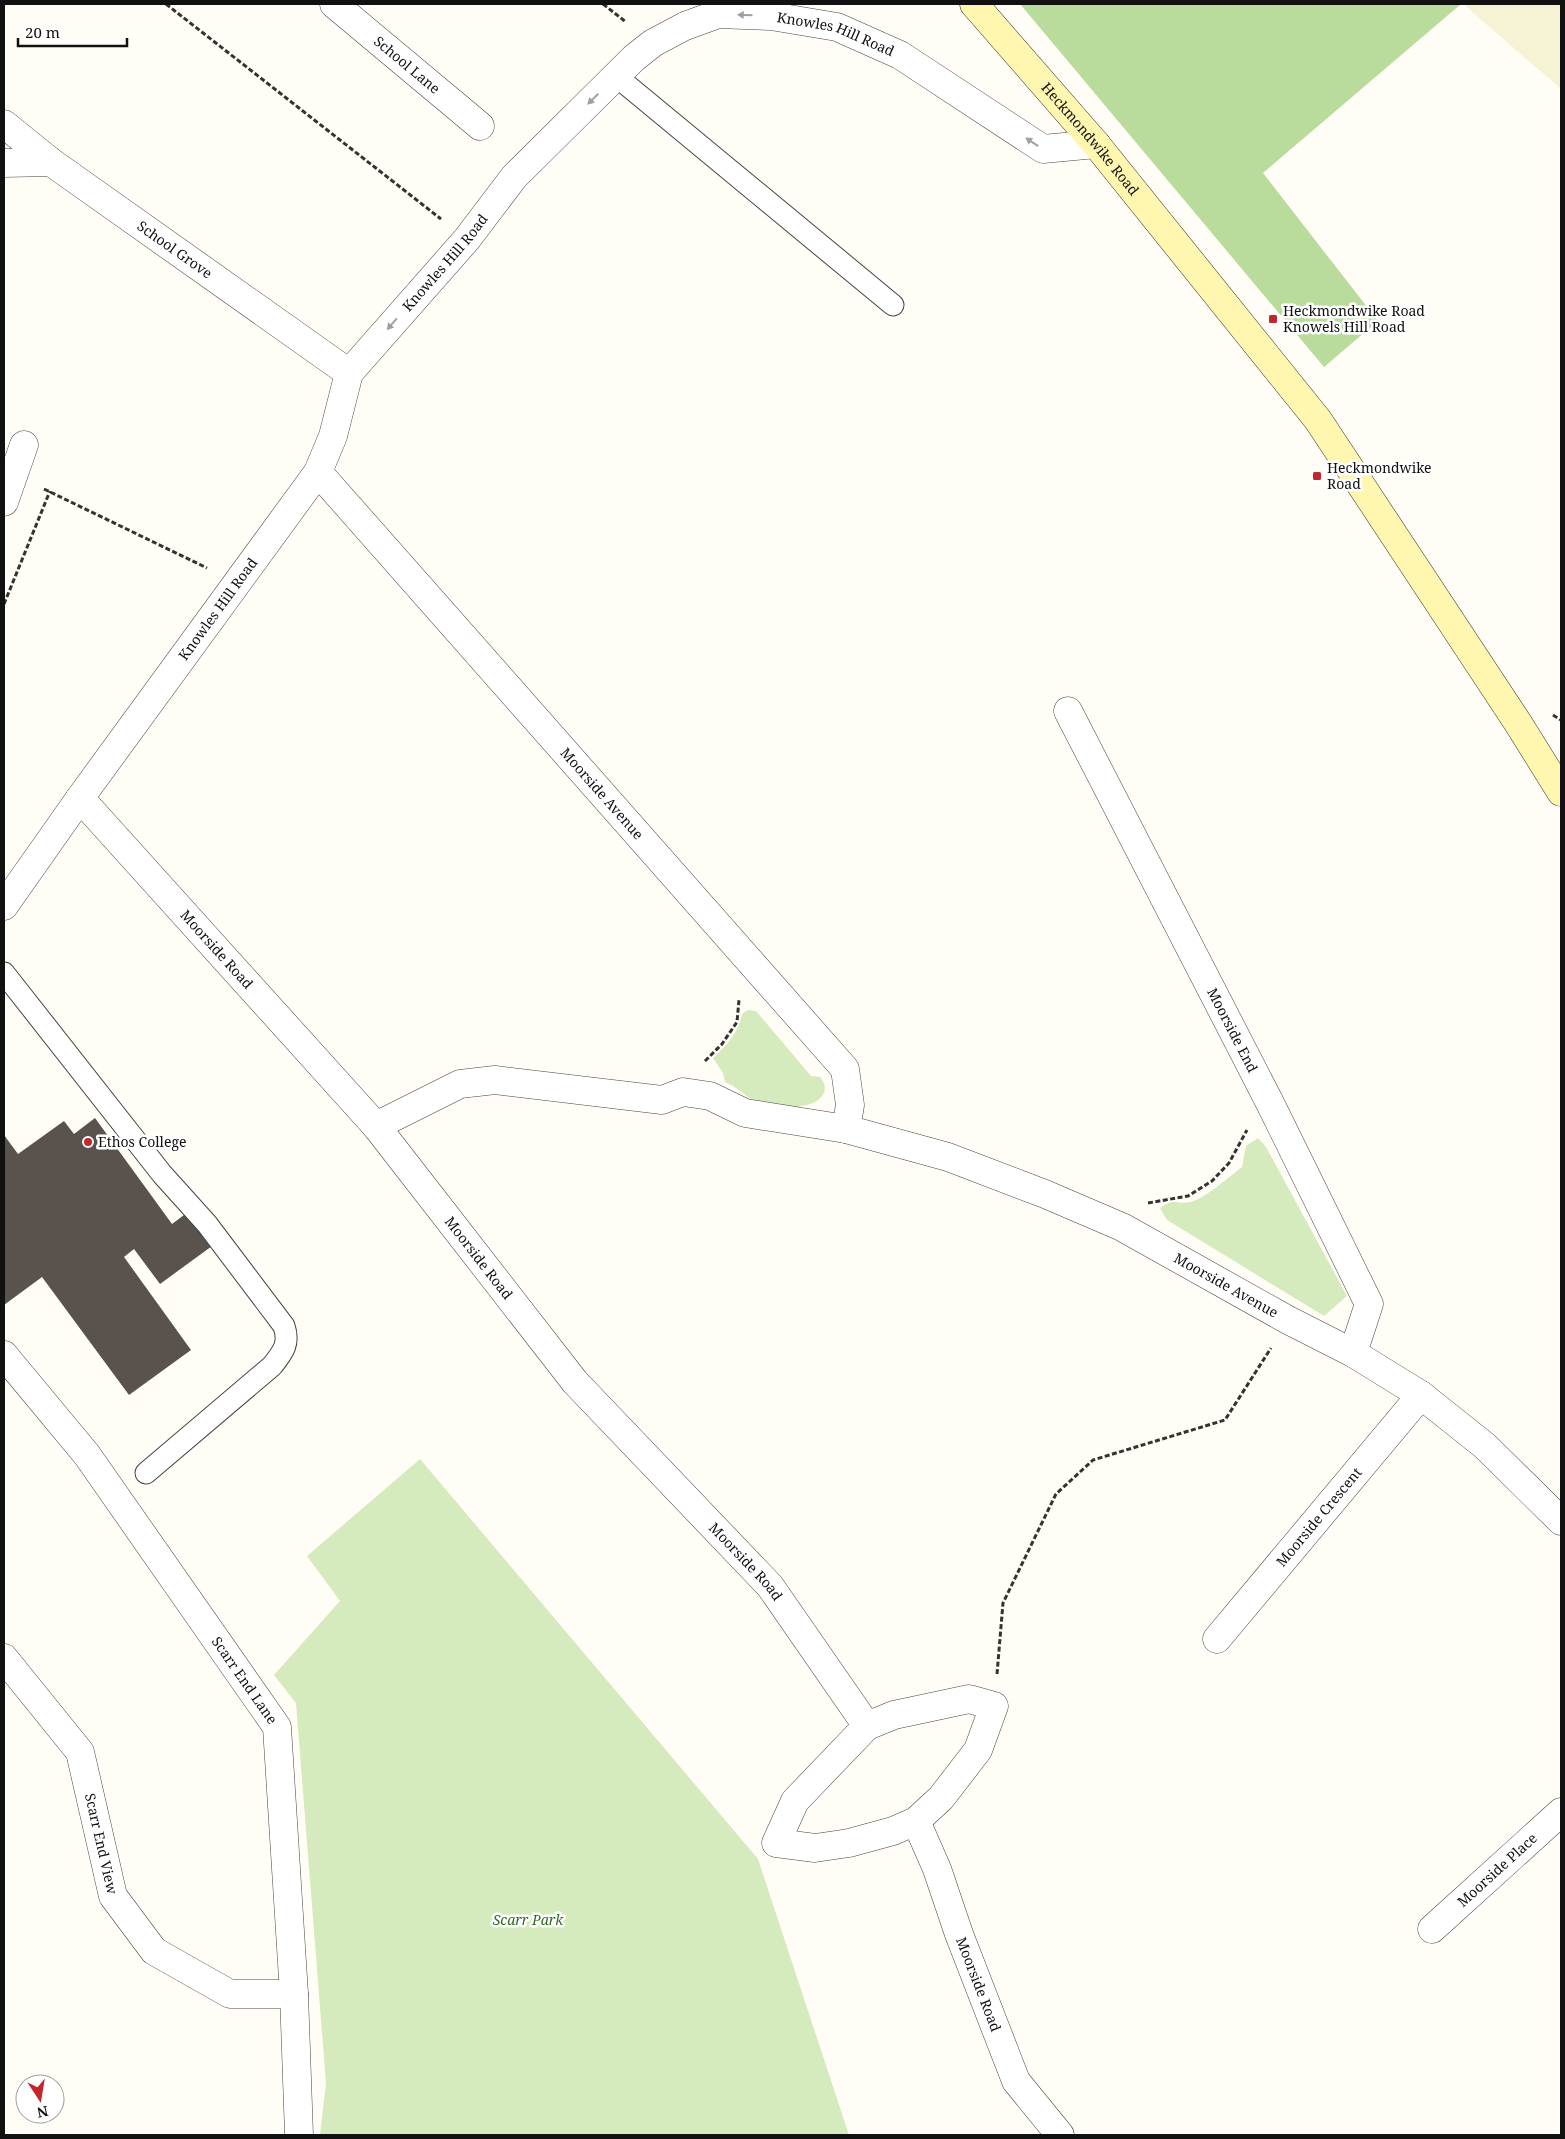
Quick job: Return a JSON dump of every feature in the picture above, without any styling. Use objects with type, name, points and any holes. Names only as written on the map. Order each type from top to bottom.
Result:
[{"type":"main road","name":"Heckmondwike Road","points":[[974,4],[1096,144],[1318,420],[1518,723],[1561,792]]},
{"type":"street","name":"School Lane","points":[[334,4],[480,126]]},
{"type":"street","name":"Knowles Hill Road","points":[[4,906],[80,798],[318,472],[334,436],[349,373],[466,239],[514,177],[634,58],[654,43],[685,26],[718,14],[771,16],[837,27],[900,55],[1044,149],[1096,144]]},
{"type":"street","name":"School Grove","points":[[4,124],[51,162],[349,373]]},
{"type":"street","points":[[4,163],[51,162]]},
{"type":"street","points":[[4,502],[24,445]]},
{"type":"street","name":"Moorside Avenue","points":[[318,472],[845,1069],[850,1106],[846,1129]]},
{"type":"street","name":"Moorside End","points":[[1068,711],[1270,1103],[1369,1304],[1353,1353]]},
{"type":"street","name":"Moorside Road","points":[[80,798],[376,1126],[575,1382],[770,1586],[867,1726]]},
{"type":"street","name":"Moorside Avenue","points":[[376,1126],[460,1084],[495,1080],[662,1100],[683,1092],[710,1096],[745,1113],[846,1129],[948,1157],[1045,1194],[1122,1227],[1288,1320],[1353,1353],[1421,1395],[1485,1446],[1561,1521]]},
{"type":"street","name":"Scarr End Lane","points":[[4,1355],[86,1455],[277,1727],[294,1994],[299,2135]]},
{"type":"street","name":"Moorside Crescent","points":[[1216,1639],[1421,1395]]},
{"type":"street","name":"Scarr End View","points":[[4,1658],[80,1752],[113,1896],[154,1951],[230,1994],[294,1994]]},
{"type":"street","points":[[968,1699],[994,1706],[978,1750],[941,1798],[916,1821],[893,1831],[849,1843],[815,1848],[776,1843],[795,1801],[867,1726],[894,1715],[968,1699]]},
{"type":"street","name":"Moorside Place","points":[[1432,1929],[1561,1812]]},
{"type":"street","name":"Moorside Road","points":[[916,1821],[937,1869],[959,1934],[1016,2081],[1060,2135]]},
{"type":"lane","points":[[616,76],[644,97],[892,305]]},
{"type":"lane","points":[[4,973],[162,1174],[207,1224],[284,1326],[287,1336],[286,1349],[272,1366],[146,1473]]},
{"type":"path","points":[[166,4],[466,239]]},
{"type":"path","points":[[12,476],[50,492],[237,582]]},
{"type":"path","points":[[4,604],[50,492]]},
{"type":"path","points":[[683,1092],[698,1075],[707,1058],[722,1044],[738,1022],[739,1000],[763,976]]},
{"type":"path","points":[[1122,1227],[1140,1204],[1188,1196],[1212,1181],[1229,1163],[1249,1127],[1270,1103]]},
{"type":"path","points":[[994,1706],[1003,1603],[1056,1494],[1093,1460],[1226,1420],[1288,1320]]},
{"type":"shaded area","points":[[1463,4],[1561,4],[1561,89]]},
{"type":"green space","points":[[1020,4],[1461,4],[1263,173],[1378,321],[1324,367]]},
{"type":"green space","points":[[748,1010],[756,1011],[811,1076],[820,1077],[824,1083],[824,1093],[821,1097],[811,1104],[800,1106],[798,1114],[762,1107],[725,1082],[723,1073],[713,1058],[723,1049],[738,1027],[742,1014]]},
{"type":"green space","points":[[1258,1138],[1266,1147],[1347,1296],[1324,1316],[1167,1220],[1160,1208],[1172,1202],[1190,1202],[1209,1192],[1242,1167],[1246,1146]]},
{"type":"green space","name":"Scarr Park","points":[[420,1459],[758,1859],[849,2135],[320,2135],[326,2083],[296,1703],[274,1675],[340,1601],[307,1556]]},
{"type":"building","points":[[95,1118],[172,1224],[188,1212],[212,1246],[160,1284],[134,1249],[124,1257],[191,1350],[129,1395],[42,1277],[4,1305],[4,1135],[18,1154],[64,1121],[74,1134]]},
{"type":"place","name":"Heckmondwike Road Knowels Hill Road","points":[[1273,319]]},
{"type":"place","name":"Heckmondwike Road","points":[[1317,476]]},
{"type":"place","name":"Ethos College","points":[[88,1142]]}]
